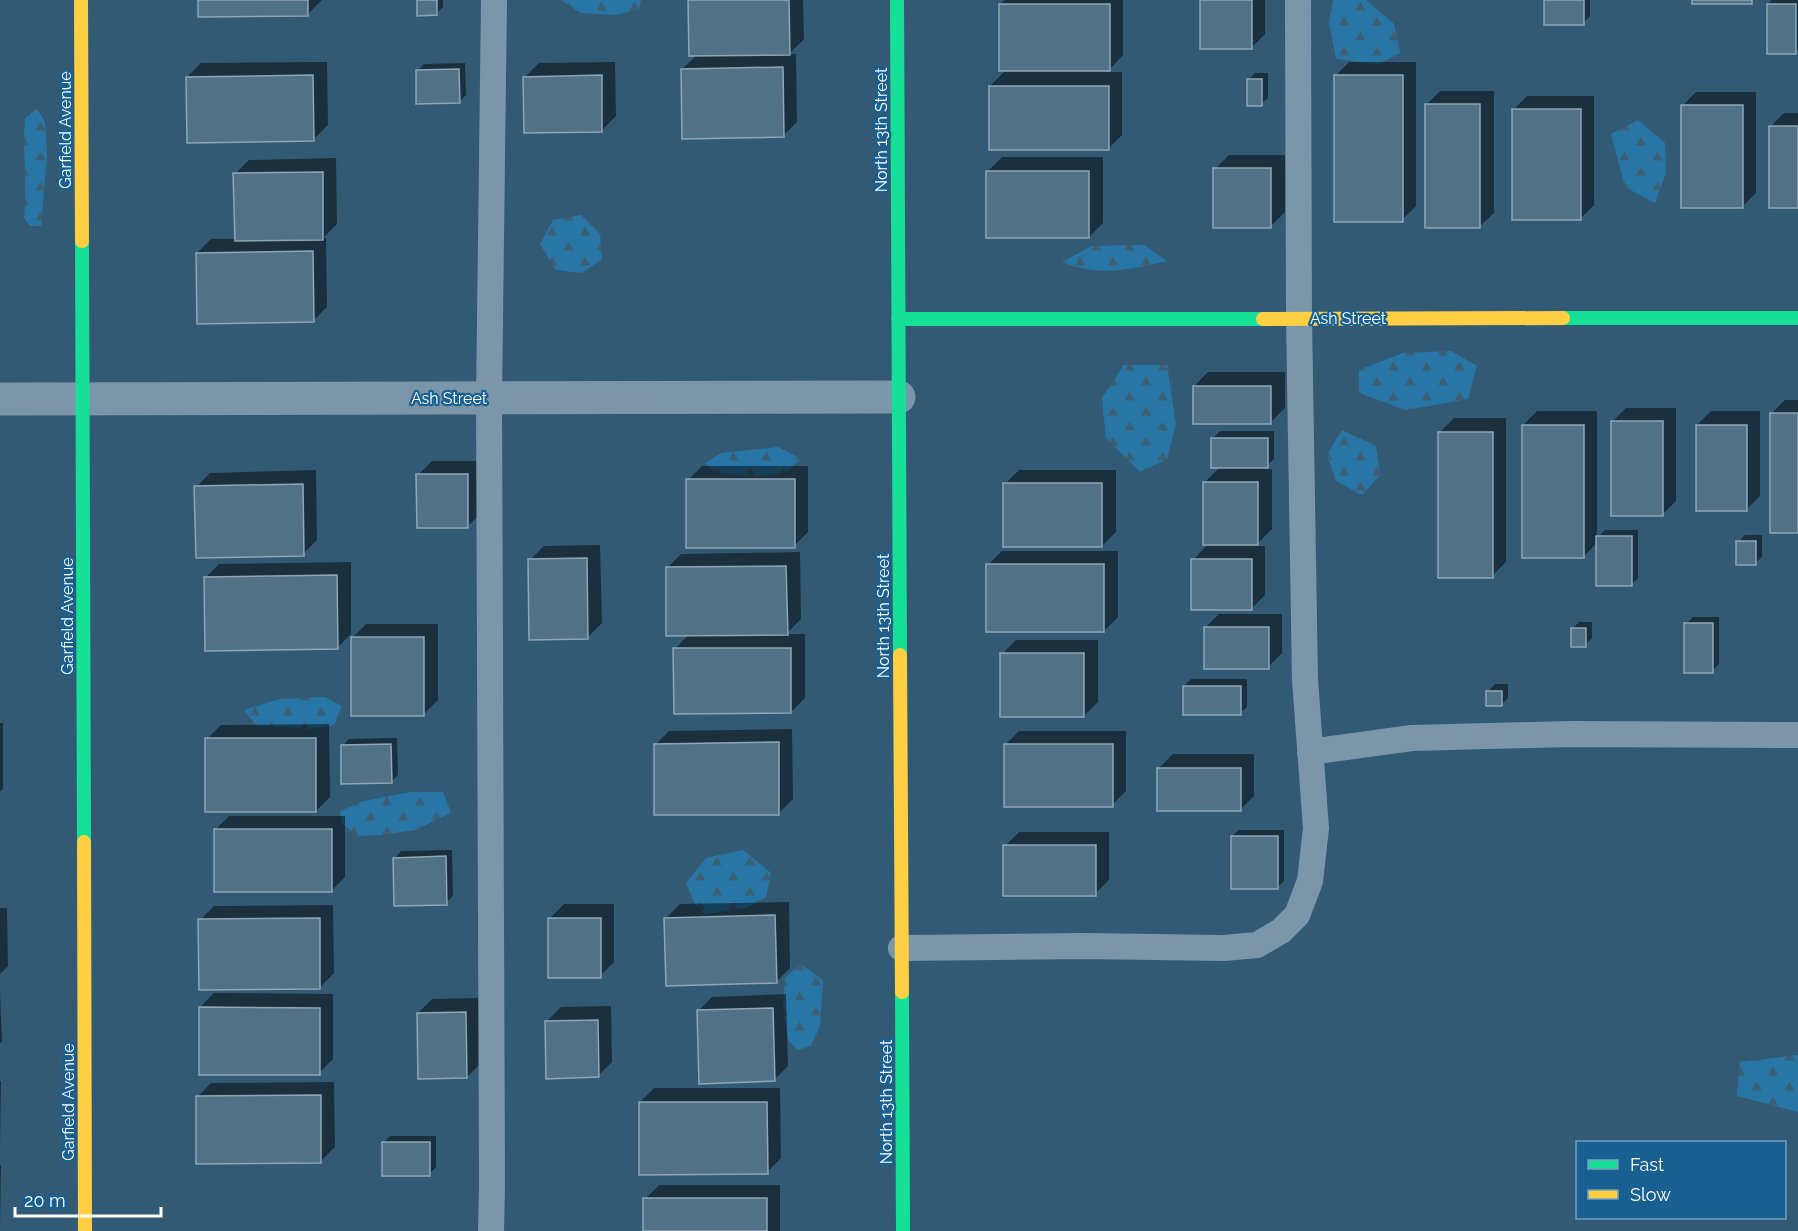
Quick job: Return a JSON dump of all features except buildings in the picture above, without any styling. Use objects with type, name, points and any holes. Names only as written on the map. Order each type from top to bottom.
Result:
[{"type":"street","name":"Garfield Avenue","points":[[81,0],[85,1231]]},
{"type":"street","name":"North 13th Street","points":[[897,0],[903,1231]]},
{"type":"street","name":"Ash Street","points":[[898,319],[1798,318]]},
{"type":"street","name":"Ash Street","points":[[0,399],[899,397]]},
{"type":"lane","points":[[491,1231],[489,398],[494,0]]},
{"type":"lane","points":[[901,948],[1073,946],[1224,948],[1257,945],[1281,931],[1297,915],[1310,881],[1316,828],[1305,680],[1299,318],[1298,0]]},
{"type":"lane","points":[[1310,752],[1412,738],[1569,734],[1798,735]]},
{"type":"green space","points":[[561,0],[641,0],[639,9],[615,15],[581,13]]},
{"type":"green space","points":[[1333,0],[1366,0],[1394,24],[1400,53],[1379,64],[1336,59],[1329,22]]},
{"type":"green space","points":[[37,109],[45,122],[47,155],[41,226],[30,226],[24,218],[25,118]]},
{"type":"green space","points":[[1638,120],[1665,143],[1666,173],[1655,203],[1625,187],[1611,134]]},
{"type":"green space","points":[[581,215],[600,234],[602,259],[582,273],[556,270],[540,244],[553,220]]},
{"type":"green space","points":[[1144,245],[1167,261],[1127,269],[1102,271],[1076,267],[1062,262],[1092,246]]},
{"type":"green space","points":[[1451,351],[1477,366],[1468,399],[1406,410],[1359,393],[1359,370],[1403,353]]},
{"type":"green space","points":[[1124,365],[1167,365],[1176,424],[1167,459],[1140,472],[1106,438],[1102,398]]},
{"type":"green space","points":[[1342,430],[1376,446],[1380,475],[1362,495],[1336,481],[1327,455]]},
{"type":"green space","points":[[778,447],[801,459],[785,473],[758,476],[716,473],[705,463],[721,453]]},
{"type":"green space","points":[[325,697],[342,706],[334,725],[312,729],[256,725],[244,710],[280,699]]},
{"type":"green space","points":[[411,792],[443,792],[451,813],[415,830],[381,835],[357,836],[342,823],[340,811],[364,801]]},
{"type":"green space","points":[[743,850],[771,873],[766,897],[746,908],[705,914],[695,904],[686,883],[706,858]]},
{"type":"green space","points":[[800,964],[823,980],[820,1026],[811,1046],[797,1050],[788,1040],[783,1006],[785,978]]},
{"type":"green space","points":[[1798,1055],[1798,1112],[1737,1096],[1740,1062]]},
{"type":"traffic: fast","points":[[897,0],[900,655]]},
{"type":"traffic: fast","points":[[82,241],[84,842]]},
{"type":"traffic: fast","points":[[1563,318],[1798,318]]},
{"type":"traffic: fast","points":[[898,319],[1263,319]]},
{"type":"traffic: fast","points":[[902,992],[903,1231]]},
{"type":"traffic: slow","points":[[81,0],[82,241]]},
{"type":"traffic: slow","points":[[1263,319],[1563,318]]},
{"type":"traffic: slow","points":[[900,655],[902,992]]},
{"type":"traffic: slow","points":[[84,842],[85,1231]]}]
